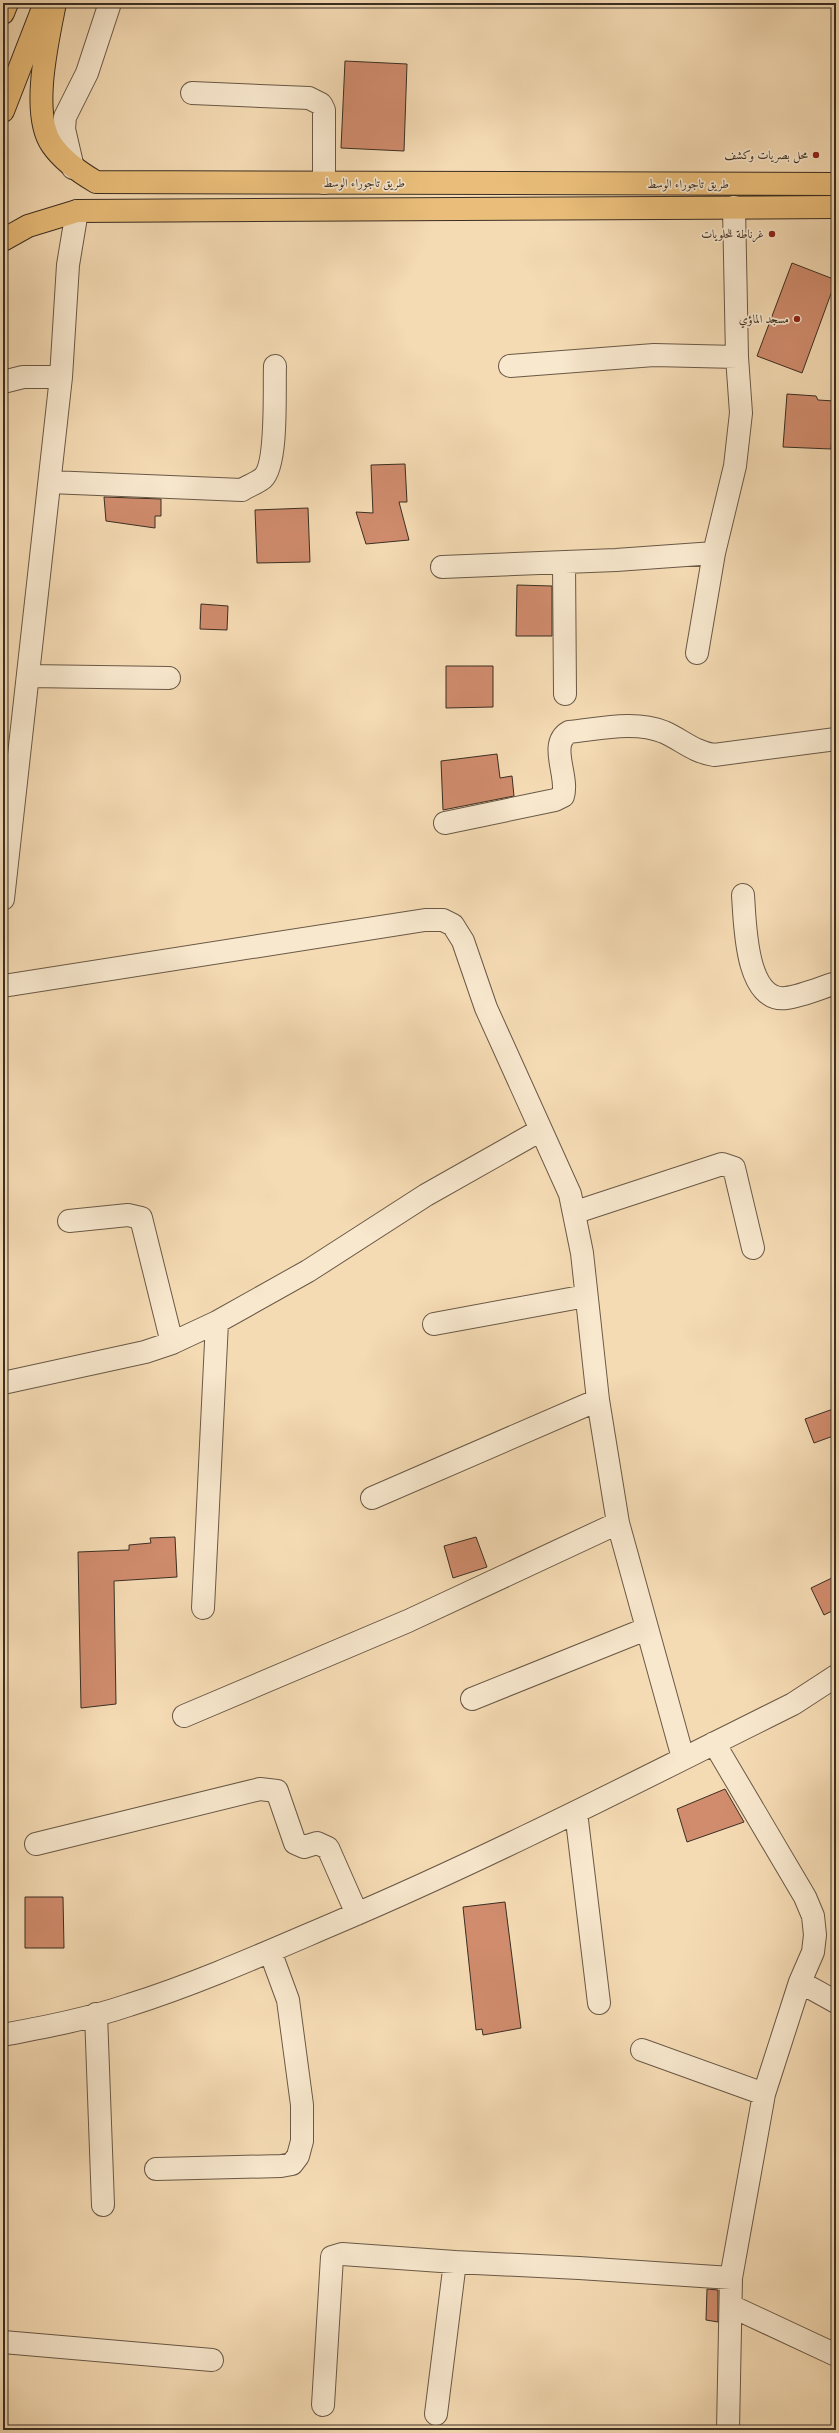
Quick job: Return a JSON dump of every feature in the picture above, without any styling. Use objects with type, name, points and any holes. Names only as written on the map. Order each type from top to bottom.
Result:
[{"type":"main road","points":[[3,13],[7,3]]},
{"type":"main road","points":[[3,111],[45,3]]},
{"type":"main road","name":"طريق تاجوراء الوسط","points":[[55,3],[42,79],[42,108],[45,132],[52,145],[73,168],[96,182],[836,184]]},
{"type":"main road","name":"طريق تاجوراء الوسط","points":[[3,240],[28,226],[77,211],[836,207]]},
{"type":"street","points":[[73,168],[64,129],[65,117],[87,74],[110,3]]},
{"type":"street","points":[[192,93],[309,98],[321,104],[324,110],[324,183]]},
{"type":"street","points":[[697,653],[714,552],[735,466],[741,413],[737,357],[734,207]]},
{"type":"street","points":[[3,899],[61,377],[68,265],[77,211]]},
{"type":"street","points":[[510,366],[654,355],[737,357]]},
{"type":"street","points":[[50,482],[242,490],[264,477],[270,466],[273,445],[275,366]]},
{"type":"street","points":[[3,382],[23,377],[61,377]]},
{"type":"street","points":[[442,567],[564,563],[714,552]]},
{"type":"street","points":[[564,563],[565,694]]},
{"type":"street","points":[[28,676],[169,678]]},
{"type":"street","points":[[445,822],[555,800],[563,796],[565,780],[559,742],[562,736],[569,732],[626,726],[644,727],[663,732],[700,753],[714,755],[836,739]]},
{"type":"street","points":[[744,895],[746,936],[755,978],[767,993],[785,998],[836,983]]},
{"type":"street","points":[[3,986],[425,920],[443,920],[454,926],[463,941],[486,1008],[541,1130],[558,1163],[576,1212],[598,1400],[618,1523],[646,1629],[683,1758]]},
{"type":"street","points":[[3,1383],[145,1352],[172,1343],[217,1322],[308,1271],[426,1194],[541,1130]]},
{"type":"street","points":[[576,1212],[722,1164],[734,1168],[753,1248]]},
{"type":"street","points":[[69,1221],[128,1215],[141,1218],[172,1343]]},
{"type":"street","points":[[434,1324],[586,1296]]},
{"type":"street","points":[[203,1608],[217,1322]]},
{"type":"street","points":[[372,1498],[598,1400]]},
{"type":"street","points":[[184,1716],[408,1621],[618,1523]]},
{"type":"street","points":[[472,1699],[646,1629]]},
{"type":"street","points":[[3,2035],[130,2005],[270,1951],[357,1914],[483,1859],[793,1704],[836,1676]]},
{"type":"street","points":[[714,1743],[805,1897],[813,1916],[815,1935],[813,1952],[800,1982],[764,2094],[731,2278],[728,2430]]},
{"type":"street","points":[[36,1844],[260,1789],[271,1789],[277,1791],[295,1843],[304,1847],[317,1843],[328,1848],[357,1914]]},
{"type":"street","points":[[576,1812],[599,2003]]},
{"type":"street","points":[[156,2170],[281,2166],[292,2164],[298,2156],[302,2141],[302,2105],[294,2039],[288,2000],[270,1951]]},
{"type":"street","points":[[800,1982],[836,2002]]},
{"type":"street","points":[[96,2014],[103,2205]]},
{"type":"street","points":[[642,2050],[764,2094]]},
{"type":"street","points":[[323,2405],[332,2257],[342,2254],[731,2278]]},
{"type":"street","points":[[436,2414],[455,2262]]},
{"type":"street","points":[[731,2306],[836,2355]]},
{"type":"street","points":[[3,2342],[212,2360]]},
{"type":"building","points":[[345,61],[407,64],[404,151],[341,148]]},
{"type":"building","name":"مسجد الماؤي","points":[[792,263],[836,280],[802,373],[757,356]]},
{"type":"building","points":[[787,394],[816,396],[818,400],[834,401],[831,449],[783,447]]},
{"type":"building","points":[[405,464],[407,502],[399,502],[409,540],[366,544],[356,512],[373,513],[371,465]]},
{"type":"building","points":[[104,497],[161,499],[161,516],[155,516],[155,528],[106,521]]},
{"type":"building","points":[[308,508],[310,562],[257,563],[255,510]]},
{"type":"building","points":[[517,585],[552,586],[552,636],[516,636]]},
{"type":"building","points":[[201,604],[228,606],[227,630],[200,629]]},
{"type":"building","points":[[446,666],[493,666],[493,707],[446,708]]},
{"type":"building","points":[[497,754],[500,778],[512,776],[514,796],[443,810],[441,761]]},
{"type":"building","points":[[836,1408],[836,1435],[814,1443],[805,1419]]},
{"type":"building","points":[[175,1537],[177,1577],[114,1581],[116,1704],[81,1708],[78,1552],[129,1550],[129,1545],[151,1543],[150,1538]]},
{"type":"building","points":[[476,1537],[487,1567],[453,1578],[444,1546]]},
{"type":"building","points":[[836,1576],[836,1609],[824,1615],[811,1588]]},
{"type":"building","points":[[725,1789],[744,1822],[687,1842],[677,1809]]},
{"type":"building","points":[[25,1897],[63,1897],[64,1948],[25,1948]]},
{"type":"building","points":[[505,1902],[521,2028],[483,2035],[482,2029],[476,2030],[463,1907]]},
{"type":"building","points":[[707,2289],[718,2290],[718,2322],[706,2320]]},
{"type":"place","name":"محل بصريات وكشف","points":[[816,155]]},
{"type":"place","name":"غرناطة للحلويات","points":[[772,234]]},
{"type":"place","name":"مسجد الماؤي","points":[[797,319]]}]
